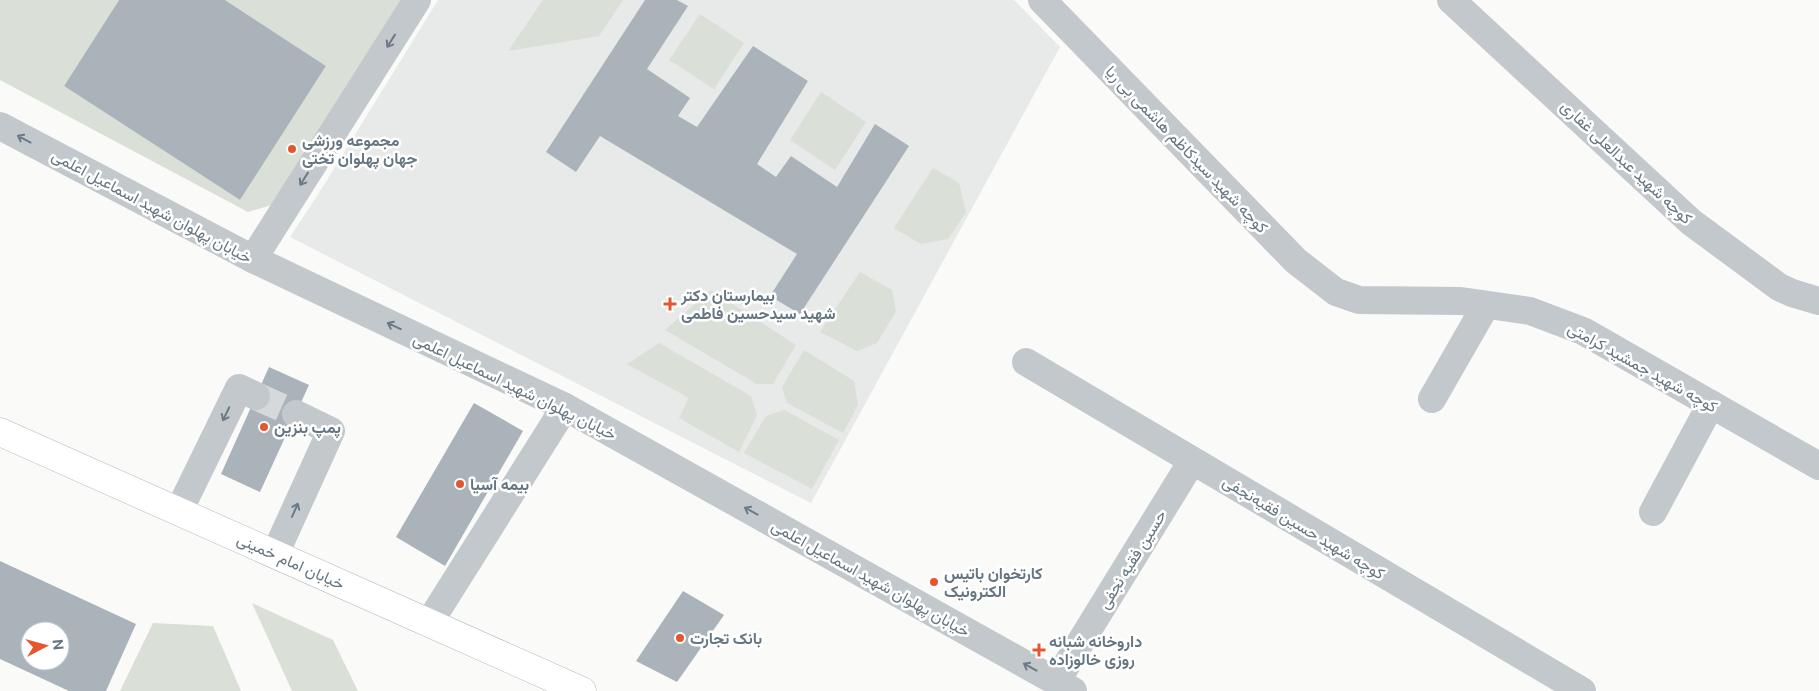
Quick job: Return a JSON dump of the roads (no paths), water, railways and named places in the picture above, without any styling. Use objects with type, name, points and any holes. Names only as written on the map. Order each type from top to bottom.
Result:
[{"type":"main road","name":"خیابان امام خمینی","points":[[0,432],[582,691]]},
{"type":"street","points":[[253,259],[416,0]]},
{"type":"street","name":"کوچه شهید سیدکاظم هاشمی بی ریا","points":[[1042,0],[1296,261],[1336,292]]},
{"type":"street","name":"کوچه شهید عبدالعلی غفاری","points":[[1452,0],[1691,222],[1779,287],[1819,301]]},
{"type":"street","name":"خیابان پهلوان شهید اسماعیل اعلمی","points":[[0,126],[253,259],[565,407],[1065,686]]},
{"type":"street","name":"کوچه شهید جمشید کرامتی","points":[[1336,292],[1359,300],[1461,301],[1530,311],[1583,331],[1819,466]]},
{"type":"street","points":[[1432,399],[1486,304]]},
{"type":"street","name":"کوچه شهید حسین فقیه‌نجفی","points":[[1026,362],[1582,691]]},
{"type":"street","points":[[179,511],[239,388],[256,396]]},
{"type":"street","points":[[1653,512],[1711,404]]},
{"type":"street","points":[[429,623],[565,407]]},
{"type":"street","points":[[275,554],[331,432],[296,414]]},
{"type":"street","name":"حسین فقیه نجفی","points":[[1065,686],[1192,461]]},
{"type":"tunnel","points":[[256,396],[296,414]]},
{"type":"place","name":"مجموعه ورزشی جهان پهلوان تختی","points":[[292,149]]},
{"type":"place","name":"بیمارستان دکتر شهید سیدحسین فاطمی","points":[[670,304]]},
{"type":"place","name":"پمپ بنزین","points":[[264,427]]},
{"type":"place","name":"بیمه آسیا","points":[[460,484]]},
{"type":"place","name":"کارتخوان باتیس الکترونیک","points":[[934,582]]},
{"type":"place","name":"بانک تجارت","points":[[680,638]]},
{"type":"place","name":"داروخانه شبانه روزی خالوزاده","points":[[1039,650]]}]
